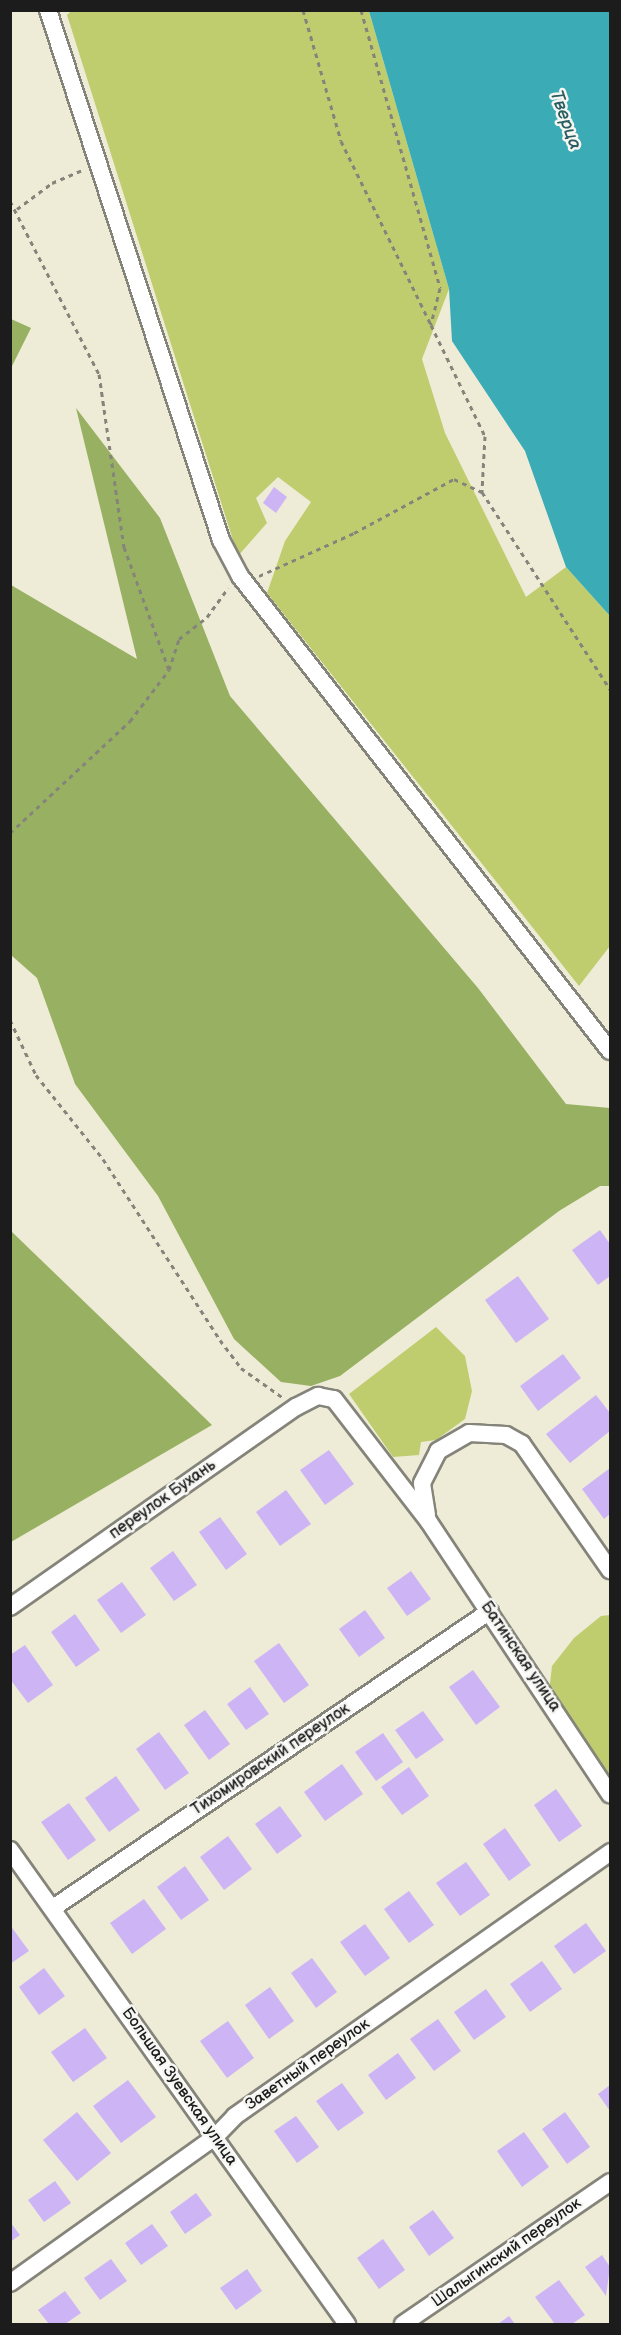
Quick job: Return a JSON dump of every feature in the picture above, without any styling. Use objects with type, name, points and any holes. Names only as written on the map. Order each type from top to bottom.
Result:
[{"type":"street","points":[[48,10],[221,540],[242,579],[610,1050]]},
{"type":"street","name":"переулок Бухань","points":[[10,1607],[296,1407],[318,1396]]},
{"type":"street","name":"Батинская улица","points":[[318,1396],[344,1407],[429,1522],[610,1794]]},
{"type":"street","name":"Батинская улица","points":[[429,1522],[423,1483],[438,1451],[470,1433],[506,1435],[522,1444],[610,1569]]},
{"type":"street","name":"Тихомировский переулок","points":[[53,1908],[490,1611]]},
{"type":"street","name":"Большая Зуевская улица","points":[[10,1850],[347,2325]]},
{"type":"street","name":"Заветный переулок","points":[[10,2283],[215,2137],[235,2116],[610,1852]]},
{"type":"street","name":"Шалыгинский переулок","points":[[403,2325],[610,2182]]},
{"type":"path","points":[[303,10],[341,141],[485,436],[482,492]]},
{"type":"path","points":[[361,10],[440,288],[431,325]]},
{"type":"path","points":[[17,209],[52,183],[100,165]]},
{"type":"path","points":[[10,201],[17,209],[99,374],[124,547],[169,670]]},
{"type":"path","points":[[10,833],[130,721],[169,670],[179,639],[207,617],[242,579],[354,533],[454,479],[482,492],[610,689]]},
{"type":"path","points":[[10,1020],[36,1076],[103,1160],[220,1340],[241,1368],[296,1407]]},
{"type":"green space","points":[[72,10],[369,11],[449,289],[422,359],[445,433],[526,597],[566,567],[610,616],[610,946],[579,986],[267,593],[285,541],[311,502],[278,477],[256,498],[267,523],[238,556],[67,15]]},
{"type":"green space","points":[[11,319],[31,328],[11,368]]},
{"type":"green space","points":[[76,408],[160,518],[230,696],[478,988],[566,1104],[610,1108],[610,1186],[600,1186],[559,1211],[340,1376],[311,1386],[281,1382],[234,1339],[158,1196],[75,1084],[37,978],[11,955],[11,585],[137,659]]},
{"type":"green space","points":[[11,1231],[212,1425],[10,1542]]},
{"type":"green space","points":[[436,1327],[465,1356],[472,1391],[465,1419],[436,1440],[421,1442],[419,1455],[393,1457],[349,1394]]},
{"type":"green space","points":[[610,1615],[610,1780],[549,1692],[552,1666],[574,1638],[601,1616]]},
{"type":"water","name":"Тверца","points":[[369,11],[610,11],[610,616],[566,567],[525,451],[452,341],[449,289]]},
{"type":"building","points":[[274,487],[287,497],[276,513],[263,503]]},
{"type":"building","points":[[600,1230],[610,1244],[610,1276],[598,1285],[572,1250]]},
{"type":"building","points":[[518,1276],[549,1319],[516,1343],[485,1300]]},
{"type":"building","points":[[563,1354],[581,1378],[538,1411],[520,1386]]},
{"type":"building","points":[[596,1395],[610,1413],[610,1431],[570,1463],[546,1434]]},
{"type":"building","points":[[329,1450],[354,1484],[325,1505],[300,1470]]},
{"type":"building","points":[[610,1468],[610,1514],[604,1519],[582,1489]]},
{"type":"building","points":[[286,1490],[311,1524],[280,1546],[256,1512]]},
{"type":"building","points":[[220,1517],[247,1554],[226,1570],[199,1532]]},
{"type":"building","points":[[173,1551],[197,1585],[174,1601],[150,1568]]},
{"type":"building","points":[[411,1571],[431,1599],[407,1616],[387,1588]]},
{"type":"building","points":[[122,1582],[146,1615],[121,1633],[97,1600]]},
{"type":"building","points":[[365,1610],[385,1638],[359,1657],[339,1629]]},
{"type":"building","points":[[75,1614],[100,1650],[76,1667],[51,1632]]},
{"type":"building","points":[[279,1643],[309,1685],[284,1703],[254,1661]]},
{"type":"building","points":[[25,1645],[53,1685],[28,1703],[10,1679],[10,1655]]},
{"type":"building","points":[[473,1670],[500,1707],[476,1725],[449,1687]]},
{"type":"building","points":[[250,1687],[269,1714],[246,1730],[227,1704]]},
{"type":"building","points":[[205,1710],[230,1744],[209,1760],[184,1725]]},
{"type":"building","points":[[423,1711],[444,1740],[416,1759],[395,1730]]},
{"type":"building","points":[[159,1732],[189,1773],[165,1790],[136,1749]]},
{"type":"building","points":[[383,1733],[403,1762],[376,1781],[355,1752]]},
{"type":"building","points":[[342,1764],[363,1794],[325,1821],[304,1792]]},
{"type":"building","points":[[409,1767],[429,1796],[402,1815],[381,1787]]},
{"type":"building","points":[[116,1776],[140,1810],[109,1832],[85,1798]]},
{"type":"building","points":[[556,1789],[582,1826],[559,1842],[534,1805]]},
{"type":"building","points":[[69,1803],[96,1840],[68,1860],[41,1822]]},
{"type":"building","points":[[280,1806],[302,1836],[277,1854],[255,1824]]},
{"type":"building","points":[[505,1828],[531,1865],[509,1881],[483,1844]]},
{"type":"building","points":[[228,1836],[252,1869],[224,1890],[200,1857]]},
{"type":"building","points":[[466,1862],[490,1895],[460,1916],[436,1883]]},
{"type":"building","points":[[185,1866],[209,1900],[181,1920],[157,1887]]},
{"type":"building","points":[[409,1891],[434,1925],[409,1943],[384,1909]]},
{"type":"building","points":[[144,1899],[166,1929],[132,1954],[110,1923]]},
{"type":"building","points":[[586,1923],[606,1951],[574,1974],[554,1946]]},
{"type":"building","points":[[365,1924],[390,1958],[365,1976],[340,1942]]},
{"type":"building","points":[[10,1925],[29,1951],[10,1964]]},
{"type":"building","points":[[312,1958],[337,1992],[316,2008],[291,1973]]},
{"type":"building","points":[[542,1961],[562,1989],[530,2012],[510,1984]]},
{"type":"building","points":[[44,1968],[65,1996],[39,2015],[19,1987]]},
{"type":"building","points":[[270,1987],[294,2021],[269,2039],[245,2005]]},
{"type":"building","points":[[486,1989],[506,2017],[474,2040],[454,2012]]},
{"type":"building","points":[[438,2019],[461,2051],[434,2071],[410,2039]]},
{"type":"building","points":[[228,2021],[254,2058],[227,2078],[200,2041]]},
{"type":"building","points":[[85,2028],[107,2058],[73,2082],[51,2052]]},
{"type":"building","points":[[398,2053],[416,2078],[386,2100],[368,2075]]},
{"type":"building","points":[[128,2080],[156,2117],[121,2143],[93,2106]]},
{"type":"building","points":[[342,2083],[364,2113],[338,2131],[316,2101]]},
{"type":"building","points":[[610,2085],[610,2111],[598,2094]]},
{"type":"building","points":[[77,2112],[111,2153],[77,2181],[43,2140]]},
{"type":"building","points":[[565,2112],[590,2147],[567,2164],[542,2129]]},
{"type":"building","points":[[296,2116],[319,2147],[297,2163],[274,2131]]},
{"type":"building","points":[[524,2132],[549,2167],[522,2187],[497,2151]]},
{"type":"building","points":[[55,2181],[71,2203],[44,2222],[28,2200]]},
{"type":"building","points":[[196,2193],[212,2215],[185,2234],[170,2212]]},
{"type":"building","points":[[433,2210],[454,2238],[429,2256],[409,2227]]},
{"type":"building","points":[[10,2222],[20,2235],[10,2242]]},
{"type":"building","points":[[152,2224],[168,2246],[141,2265],[125,2243]]},
{"type":"building","points":[[383,2239],[405,2270],[379,2289],[357,2258]]},
{"type":"building","points":[[602,2255],[610,2267],[606,2296],[585,2267]]},
{"type":"building","points":[[111,2259],[127,2281],[100,2300],[84,2278]]},
{"type":"building","points":[[247,2269],[262,2291],[236,2310],[220,2288]]},
{"type":"building","points":[[559,2280],[585,2315],[572,2324],[555,2324],[535,2297]]},
{"type":"building","points":[[65,2291],[81,2313],[65,2324],[49,2324],[38,2310]]},
{"type":"building","points":[[509,2316],[515,2324],[498,2324]]}]
